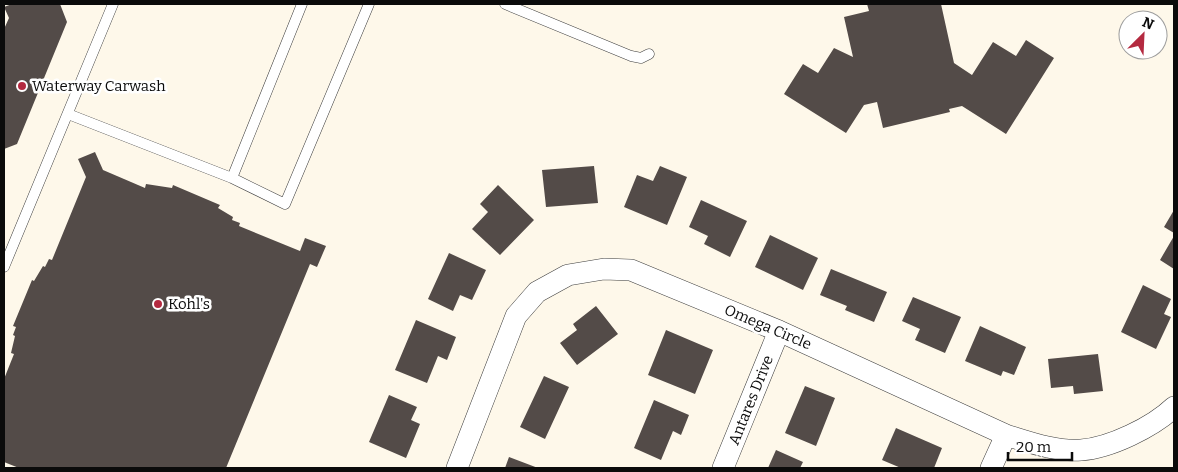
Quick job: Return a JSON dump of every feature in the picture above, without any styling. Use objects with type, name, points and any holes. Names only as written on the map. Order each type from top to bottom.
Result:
[{"type":"street","name":"Omega Circle","points":[[457,468],[516,316],[537,292],[568,275],[604,268],[631,270],[778,331],[1006,435],[1044,446],[1081,450],[1119,440],[1161,420],[1174,407]]},
{"type":"street","name":"Antares Drive","points":[[723,468],[778,331]]},
{"type":"street","points":[[991,468],[1006,435]]},
{"type":"lane","points":[[4,266],[113,4]]},
{"type":"lane","points":[[232,178],[302,4]]},
{"type":"lane","points":[[68,114],[232,178],[285,204],[369,4]]},
{"type":"lane","points":[[505,4],[631,56],[641,58],[649,54]]},
{"type":"lane","points":[[4,237],[14,242]]},
{"type":"building","name":"Waterway Carwash","points":[[12,4],[60,4],[67,22],[17,144],[4,149],[4,29],[9,18],[4,7]]},
{"type":"building","points":[[867,4],[941,4],[954,63],[972,75],[993,42],[1016,56],[1026,40],[1054,58],[1006,134],[962,106],[949,109],[950,112],[883,128],[877,102],[864,105],[846,133],[784,94],[803,64],[818,73],[834,48],[853,57],[844,17],[869,11]]},
{"type":"building","name":"Kohl's","points":[[95,152],[103,170],[145,188],[146,184],[172,188],[173,185],[220,205],[218,208],[233,217],[232,220],[240,223],[239,226],[300,251],[305,238],[326,246],[317,267],[310,264],[226,468],[19,468],[4,462],[4,379],[14,354],[11,353],[16,327],[13,326],[32,280],[34,281],[49,259],[52,260],[86,177],[78,159]]},
{"type":"building","points":[[594,166],[598,203],[546,207],[542,170]]},
{"type":"building","points":[[660,166],[687,177],[667,225],[624,207],[637,175],[653,181]]},
{"type":"building","points":[[498,185],[534,220],[500,255],[472,229],[488,212],[480,204]]},
{"type":"building","points":[[701,200],[747,221],[730,257],[704,244],[708,236],[689,227]]},
{"type":"building","points":[[1174,210],[1174,233],[1164,227]]},
{"type":"building","points":[[770,235],[818,258],[803,290],[755,267]]},
{"type":"building","points":[[1174,236],[1174,269],[1160,260]]},
{"type":"building","points":[[449,253],[486,270],[472,300],[460,295],[453,311],[428,299]]},
{"type":"building","points":[[831,269],[887,292],[874,322],[845,310],[847,306],[820,295]]},
{"type":"building","points":[[1143,285],[1171,299],[1164,314],[1171,317],[1156,349],[1121,332]]},
{"type":"building","points":[[913,297],[961,317],[945,353],[915,340],[920,329],[902,321]]},
{"type":"building","points":[[596,306],[618,334],[577,365],[560,343],[577,330],[573,324]]},
{"type":"building","points":[[416,320],[456,337],[447,360],[438,356],[427,383],[395,370]]},
{"type":"building","points":[[980,326],[1026,347],[1014,375],[1003,371],[1001,376],[965,361]]},
{"type":"building","points":[[666,330],[713,350],[695,394],[648,375]]},
{"type":"building","points":[[1098,354],[1103,391],[1074,394],[1073,386],[1051,388],[1048,359]]},
{"type":"building","points":[[544,376],[569,387],[545,439],[520,427]]},
{"type":"building","points":[[805,386],[835,398],[816,446],[785,433]]},
{"type":"building","points":[[389,395],[417,407],[411,420],[420,424],[406,458],[369,442]]},
{"type":"building","points":[[654,400],[689,415],[681,435],[673,431],[661,460],[634,448]]},
{"type":"building","points":[[896,428],[942,448],[934,468],[901,468],[882,460]]},
{"type":"building","points":[[776,450],[803,462],[800,468],[768,468]]},
{"type":"building","points":[[509,457],[538,468],[505,468]]},
{"type":"place","name":"Waterway Carwash","points":[[22,86]]},
{"type":"place","name":"Kohl's","points":[[158,304]]}]
